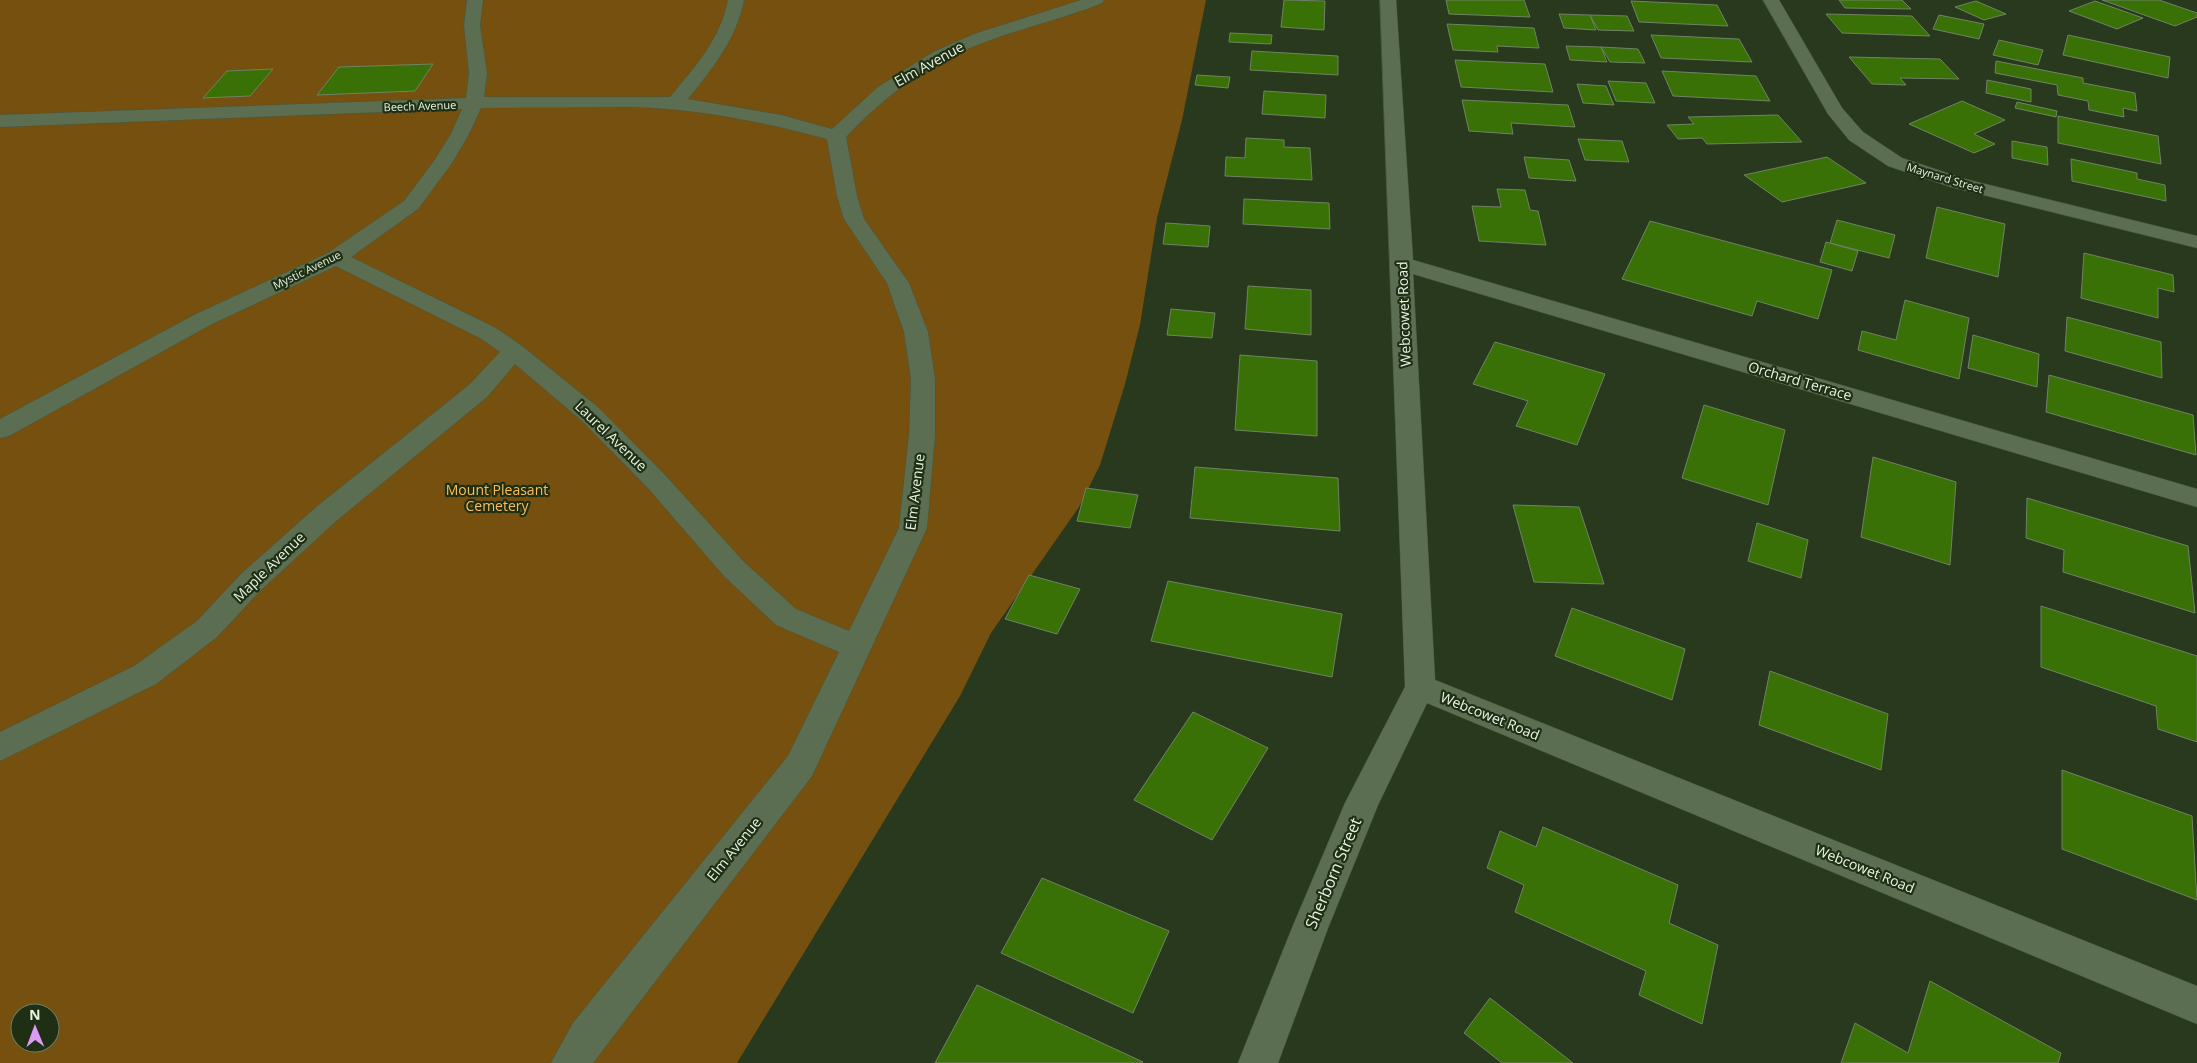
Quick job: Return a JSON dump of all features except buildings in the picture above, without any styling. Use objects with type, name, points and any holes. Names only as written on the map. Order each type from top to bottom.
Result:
[{"type":"street","name":"Mystic Avenue","points":[[0,430],[204,319],[336,258],[411,205],[451,148],[474,104],[478,73],[472,26],[475,0]]},
{"type":"street","points":[[675,103],[721,44],[734,16],[736,0]]},
{"type":"street","name":"Elm Avenue","points":[[571,1063],[586,1037],[800,766],[913,528],[922,435],[924,379],[916,332],[898,283],[854,219],[847,196],[836,136],[866,105],[903,76],[938,56],[978,38],[1096,0]]},
{"type":"street","name":"Webcowet Road","points":[[1388,0],[1402,264],[1420,687],[2197,1006]]},
{"type":"street","name":"Maynard Street","points":[[1771,0],[1834,110],[1856,136],[1896,162],[1958,183],[2197,242]]},
{"type":"street","name":"Beech Avenue","points":[[0,121],[474,104],[675,103],[781,121],[836,136]]},
{"type":"street","name":"Laurel Avenue","points":[[336,258],[488,333],[514,351],[590,414],[656,481],[734,568],[786,617],[858,647]]},
{"type":"street","name":"Orchard Terrace","points":[[1402,264],[2197,498]]},
{"type":"street","name":"Maple Avenue","points":[[0,747],[145,675],[207,629],[251,582],[324,515],[478,390],[514,351]]},
{"type":"street","name":"Sherborn Street","points":[[1258,1063],[1310,928],[1362,803],[1420,687]]},
{"type":"green space","name":"Mount Pleasant Cemetery","points":[[0,0],[1206,0],[1182,120],[1157,218],[1140,325],[1125,384],[1100,465],[1079,507],[991,633],[960,696],[737,1063],[0,1063]]}]
